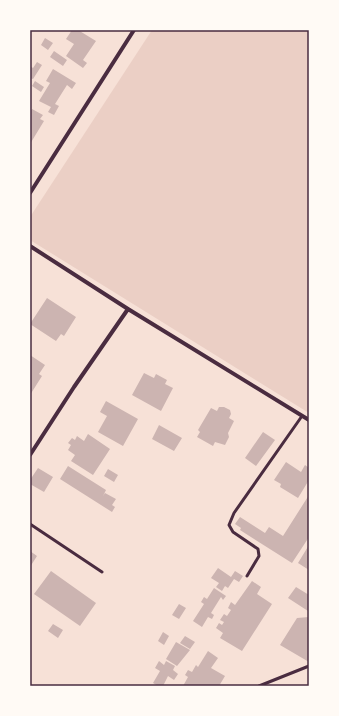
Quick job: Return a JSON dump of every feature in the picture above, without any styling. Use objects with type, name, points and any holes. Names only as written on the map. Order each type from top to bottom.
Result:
[{"type":"street","points":[[30,193],[134,30]]},
{"type":"street","points":[[30,246],[128,310],[309,420]]},
{"type":"street","points":[[30,455],[74,387],[128,310]]},
{"type":"lane","points":[[247,576],[259,556],[258,549],[233,532],[230,525],[234,513],[302,416]]},
{"type":"lane","points":[[30,524],[102,572]]},
{"type":"lane","points":[[258,686],[309,666]]},
{"type":"shaded area","points":[[152,30],[309,30],[309,413],[30,240],[30,217]]},
{"type":"building","points":[[72,30],[78,30],[96,41],[83,60],[87,63],[83,68],[66,56],[74,44],[66,39]]},
{"type":"building","points":[[45,38],[53,43],[48,50],[41,45]]},
{"type":"building","points":[[54,51],[67,60],[63,66],[50,57]]},
{"type":"building","points":[[37,62],[42,65],[33,79],[30,78],[30,66],[33,68]]},
{"type":"building","points":[[53,69],[76,83],[72,89],[67,85],[55,104],[59,106],[54,115],[48,112],[51,107],[39,101],[50,83],[46,81]]},
{"type":"building","points":[[35,81],[44,87],[41,92],[32,86]]},
{"type":"building","points":[[32,109],[43,115],[40,119],[44,121],[30,144],[30,112]]},
{"type":"building","points":[[47,298],[76,317],[64,336],[61,334],[56,341],[30,324]]},
{"type":"building","points":[[30,355],[45,365],[39,374],[42,376],[30,395]]},
{"type":"building","points":[[144,373],[154,378],[156,374],[167,380],[165,384],[173,388],[161,411],[132,395]]},
{"type":"building","points":[[106,401],[138,419],[123,446],[98,432],[107,416],[100,412]]},
{"type":"building","points":[[219,407],[224,407],[230,410],[231,414],[229,418],[234,421],[228,433],[229,437],[225,445],[215,442],[213,446],[197,437],[200,432],[198,430],[211,408],[217,411]]},
{"type":"building","points":[[159,425],[182,438],[174,451],[152,439]]},
{"type":"building","points":[[263,432],[275,440],[256,466],[245,458]]},
{"type":"building","points":[[88,434],[110,449],[93,475],[71,461],[75,455],[68,450],[71,445],[68,443],[72,438],[75,440],[77,436],[84,441]]},
{"type":"building","points":[[286,462],[301,472],[305,465],[309,468],[309,480],[298,498],[280,487],[281,484],[274,480]]},
{"type":"building","points":[[68,466],[106,490],[103,496],[105,493],[116,499],[112,505],[115,507],[112,512],[60,479]]},
{"type":"building","points":[[38,468],[53,477],[44,492],[30,484],[30,480]]},
{"type":"building","points":[[108,469],[118,475],[114,482],[104,476]]},
{"type":"building","points":[[309,495],[309,537],[292,563],[240,530],[241,528],[235,524],[240,517],[265,533],[269,527],[283,536]]},
{"type":"building","points":[[309,545],[309,570],[298,563]]},
{"type":"building","points":[[30,551],[37,556],[30,567]]},
{"type":"building","points":[[218,568],[231,577],[235,571],[243,576],[239,582],[234,579],[228,588],[225,586],[222,591],[216,587],[219,583],[211,578]]},
{"type":"building","points":[[51,571],[96,603],[80,626],[34,594]]},
{"type":"building","points":[[252,581],[261,587],[257,594],[272,604],[242,651],[220,638],[223,633],[216,628],[219,623],[222,625],[224,622],[220,620],[224,614],[227,616],[231,610],[228,608],[231,602],[235,605]]},
{"type":"building","points":[[296,587],[309,595],[308,611],[288,598]]},
{"type":"building","points":[[214,588],[226,596],[223,600],[221,597],[211,613],[214,615],[212,619],[208,617],[202,627],[193,621],[204,604],[201,602],[204,597],[207,599]]},
{"type":"building","points":[[179,604],[186,608],[179,619],[172,615]]},
{"type":"building","points":[[309,617],[309,662],[280,645],[297,618]]},
{"type":"building","points":[[53,624],[63,630],[58,638],[48,631]]},
{"type":"building","points":[[163,632],[169,636],[164,645],[158,641]]},
{"type":"building","points":[[185,636],[195,642],[190,649],[180,643]]},
{"type":"building","points":[[176,642],[190,650],[177,666],[166,659]]},
{"type":"building","points":[[208,651],[218,658],[211,668],[225,676],[219,686],[183,686],[188,677],[185,675],[188,670],[192,672],[196,665],[198,667]]},
{"type":"building","points":[[159,661],[164,665],[166,661],[175,666],[173,670],[178,674],[174,680],[168,676],[163,686],[158,686],[153,683],[160,671],[155,668]]}]
